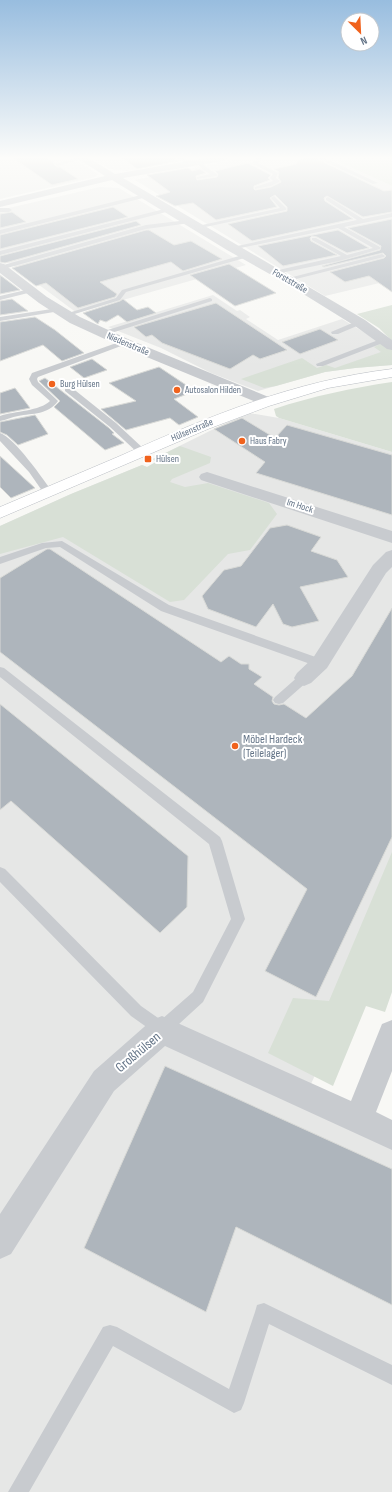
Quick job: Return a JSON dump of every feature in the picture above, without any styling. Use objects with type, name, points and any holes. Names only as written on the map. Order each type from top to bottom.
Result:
[{"type":"main road","name":"Hülsenstraße","points":[[0,513],[221,418],[266,401],[338,381],[392,373]]},
{"type":"street","name":"Forststraße","points":[[198,228],[231,248],[288,279],[360,323],[388,343]]},
{"type":"street","name":"Niedenstraße","points":[[1,268],[30,291],[62,312],[102,333],[266,401]]},
{"type":"street","name":"Im Hock","points":[[207,477],[392,537]]},
{"type":"street","points":[[304,678],[320,662],[379,569],[392,556]]},
{"type":"street","name":"Großhülsen","points":[[0,1243],[85,1096],[162,1030],[392,1135]]},
{"type":"street","points":[[364,1105],[392,1034]]},
{"type":"lane","points":[[0,232],[18,228]]},
{"type":"lane","points":[[0,253],[99,228]]},
{"type":"lane","points":[[1,268],[150,228]]},
{"type":"lane","points":[[231,248],[331,228]]},
{"type":"lane","points":[[276,272],[378,248],[342,228]]},
{"type":"lane","points":[[314,239],[347,256]]},
{"type":"lane","points":[[0,319],[62,312],[118,299],[124,290],[246,256]]},
{"type":"lane","points":[[288,279],[382,256]]},
{"type":"lane","points":[[0,298],[30,291]]},
{"type":"lane","points":[[102,333],[210,300]]},
{"type":"lane","points":[[335,332],[360,323]]},
{"type":"lane","points":[[0,419],[18,413],[36,412],[50,407],[54,401],[35,383],[33,379],[35,375],[125,343]]},
{"type":"lane","points":[[320,364],[388,343]]},
{"type":"lane","points":[[68,389],[113,424],[142,452]]},
{"type":"lane","points":[[0,436],[23,459],[40,480],[48,493]]},
{"type":"lane","points":[[0,561],[45,545],[62,544],[165,608],[320,662]]},
{"type":"lane","points":[[0,672],[215,842],[238,919],[198,997],[162,1030],[136,1011],[0,873]]},
{"type":"lane","points":[[279,700],[304,678]]},
{"type":"lane","points":[[18,1492],[110,1334],[234,1403],[264,1312],[392,1375]]},
{"type":"shaded area","points":[[0,228],[184,228],[246,265],[77,313],[0,256]]},
{"type":"shaded area","points":[[213,228],[392,228],[392,280],[325,296]]},
{"type":"shaded area","points":[[213,295],[237,311],[240,310],[250,317],[246,319],[278,340],[342,319],[392,349],[392,365],[325,372],[258,391],[211,373],[161,348],[108,327]]},
{"type":"shaded area","points":[[392,305],[392,341],[379,328],[357,314]]},
{"type":"shaded area","points":[[382,343],[392,349],[392,365],[325,372],[264,388],[241,379],[302,358],[317,368],[326,365],[335,368],[381,352],[374,347]]},
{"type":"shaded area","points":[[392,382],[392,452],[279,418],[276,416],[274,409],[333,393]]},
{"type":"shaded area","points":[[249,413],[279,418],[392,452],[392,905],[311,1084],[392,1131],[392,1492],[0,1492],[0,526],[71,494],[142,465],[147,467],[156,462],[153,459]]},
{"type":"shaded area","points":[[180,446],[211,457],[210,463],[172,479],[170,482],[185,487],[208,483],[269,503],[277,514],[250,550],[228,554],[184,600],[170,602],[63,537],[0,554],[0,526],[71,494],[142,465],[147,467],[156,462],[153,459]]},
{"type":"shaded area","points":[[392,852],[392,992],[385,1012],[366,1006],[333,1086],[268,1053],[293,998],[329,1001]]},
{"type":"building","points":[[30,228],[85,228],[0,249],[0,235]]},
{"type":"building","points":[[110,228],[132,228],[5,263],[0,262],[0,256]]},
{"type":"building","points":[[233,228],[313,228],[252,241]]},
{"type":"building","points":[[348,228],[392,228],[392,292],[369,276],[345,282],[330,272],[384,258],[386,256],[383,253],[324,267],[322,266],[380,250],[381,246]]},
{"type":"building","points":[[149,230],[174,245],[191,241],[222,259],[183,271],[171,262],[100,282],[117,294],[115,297],[78,308],[46,283],[36,286],[12,268]]},
{"type":"building","points":[[338,230],[369,248],[347,253],[317,237],[312,236],[310,238],[311,241],[337,255],[283,266],[258,246]]},
{"type":"building","points":[[229,264],[276,293],[235,306],[190,275]]},
{"type":"building","points":[[0,275],[20,290],[0,294]]},
{"type":"building","points":[[12,299],[28,311],[0,315],[0,301]]},
{"type":"building","points":[[123,299],[137,310],[148,307],[156,313],[127,322],[118,315],[106,322],[100,320],[98,324],[83,313],[120,301]]},
{"type":"building","points":[[216,303],[287,350],[260,359],[253,355],[230,369],[162,343],[152,335],[146,337],[134,327]]},
{"type":"building","points":[[35,317],[55,330],[84,353],[62,361],[43,345],[0,361],[0,322]]},
{"type":"building","points":[[320,329],[338,340],[300,354],[282,342]]},
{"type":"building","points":[[92,359],[107,370],[84,378],[70,367]]},
{"type":"building","points":[[159,367],[195,391],[174,399],[198,417],[179,425],[170,418],[126,430],[101,409],[136,401],[109,383]]},
{"type":"building","points":[[45,378],[109,428],[114,433],[112,434],[124,443],[105,450],[54,407],[60,401],[39,381]]},
{"type":"building","points":[[15,388],[30,408],[0,414],[0,393]]},
{"type":"building","points":[[35,415],[48,434],[18,445],[7,435],[0,432],[0,422]]},
{"type":"building","points":[[242,418],[275,438],[287,425],[392,455],[392,515],[256,473],[265,462],[214,429]]},
{"type":"building","points":[[0,456],[35,488],[11,498],[0,487]]},
{"type":"building","points":[[287,525],[321,537],[311,551],[337,560],[348,577],[300,587],[319,621],[292,627],[283,624],[273,604],[256,627],[208,609],[202,596],[224,570],[241,566],[270,528]]},
{"type":"building","name":"Möbel Hardeck (Teilelager)","points":[[47,549],[50,549],[221,662],[229,656],[241,664],[249,664],[249,669],[262,677],[254,684],[273,697],[272,701],[274,704],[284,704],[306,718],[352,676],[392,608],[392,837],[316,997],[265,971],[307,889],[0,652],[0,578]]},
{"type":"building","points":[[0,704],[188,856],[187,907],[160,933],[11,801],[0,810]]},
{"type":"building","points":[[165,1066],[392,1169],[392,1305],[236,1227],[206,1312],[84,1248]]},
{"type":"place","name":"Burg Hülsen","points":[[52,384]]},
{"type":"place","name":"Autosalon Hilden","points":[[177,390]]},
{"type":"place","name":"Haus Fabry","points":[[242,441]]},
{"type":"place","name":"Hülsen","points":[[148,459]]},
{"type":"place","name":"Möbel Hardeck (Teilelager)","points":[[235,746]]}]
